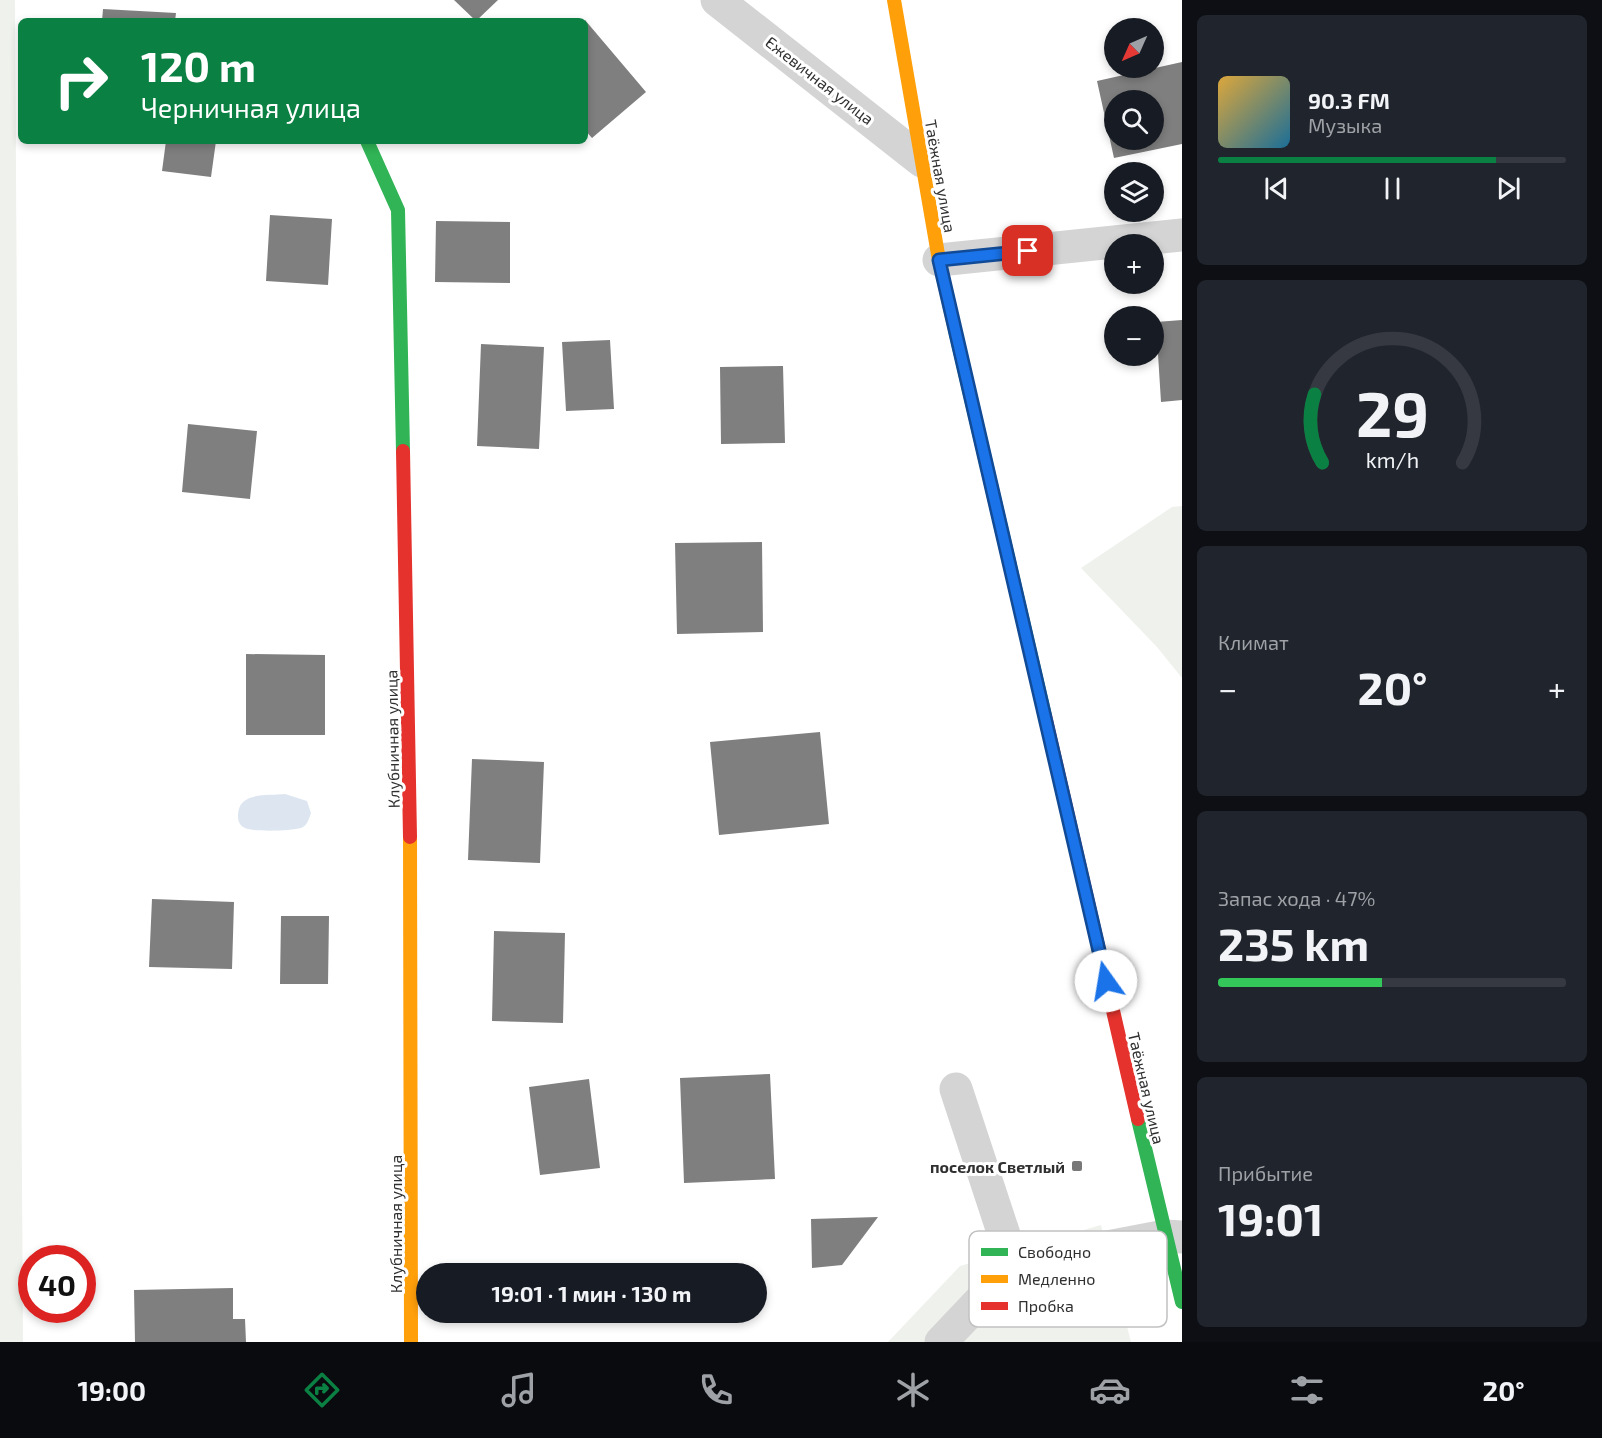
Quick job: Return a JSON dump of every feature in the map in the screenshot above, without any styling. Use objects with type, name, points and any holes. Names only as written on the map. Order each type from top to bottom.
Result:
[{"type":"street","name":"Ежевичная улица","points":[[717,0],[922,161]]},
{"type":"street","name":"Таёжная улица","points":[[894,0],[939,260],[1173,1236],[1182,1302]]},
{"type":"street","name":"Клубничная улица","points":[[368,144],[398,210],[412,914],[411,1342]]},
{"type":"street","points":[[939,260],[1182,235]]},
{"type":"street","points":[[956,1089],[1003,1231]]},
{"type":"street","points":[[940,1342],[969,1312]]},
{"type":"shaded area","points":[[0,0],[15,0],[22,1245],[18,1245],[18,1323],[23,1323],[23,1342],[0,1342]]},
{"type":"shaded area","points":[[1182,506],[1182,678],[1157,647],[1081,568],[1172,507]]},
{"type":"shaded area","points":[[285,794],[307,801],[311,813],[308,822],[303,827],[263,831],[241,825],[238,819],[242,803],[254,796]]},
{"type":"shaded area","points":[[1101,1225],[1103,1231],[1080,1231]]},
{"type":"shaded area","points":[[969,1263],[969,1327],[1127,1327],[1131,1342],[888,1342],[960,1266]]},
{"type":"building","points":[[454,0],[498,0],[479,18],[473,18]]},
{"type":"building","points":[[103,9],[176,13],[175,18],[102,18]]},
{"type":"building","points":[[588,24],[646,92],[592,138],[588,133]]},
{"type":"building","points":[[1182,62],[1182,144],[1164,148],[1164,90],[1104,90],[1104,113],[1097,81],[1110,78],[1164,78],[1164,66]]},
{"type":"building","points":[[166,144],[216,144],[211,177],[162,171]]},
{"type":"building","points":[[1112,150],[1153,150],[1114,158]]},
{"type":"building","points":[[270,215],[332,219],[328,285],[266,281]]},
{"type":"building","points":[[436,221],[510,222],[510,283],[435,282]]},
{"type":"building","points":[[1182,320],[1182,400],[1161,402],[1159,366],[1164,366],[1164,321]]},
{"type":"building","points":[[610,340],[614,409],[566,411],[562,342]]},
{"type":"building","points":[[481,344],[544,347],[539,449],[477,446]]},
{"type":"building","points":[[783,366],[785,443],[721,444],[720,367]]},
{"type":"building","points":[[188,424],[257,431],[250,499],[182,492]]},
{"type":"building","points":[[762,542],[763,632],[677,634],[675,543]]},
{"type":"building","points":[[246,654],[325,655],[325,735],[246,735]]},
{"type":"building","points":[[820,732],[829,824],[719,835],[710,742]]},
{"type":"building","points":[[472,759],[544,762],[540,863],[468,860]]},
{"type":"building","points":[[152,899],[234,902],[232,969],[149,967]]},
{"type":"building","points":[[281,916],[329,916],[328,984],[280,984]]},
{"type":"building","points":[[494,931],[565,933],[563,1023],[492,1021]]},
{"type":"building","points":[[770,1074],[775,1179],[684,1183],[680,1078]]},
{"type":"building","points":[[589,1079],[600,1168],[540,1175],[529,1087]]},
{"type":"building","points":[[878,1217],[842,1265],[812,1268],[811,1219]]},
{"type":"building","points":[[233,1288],[233,1319],[245,1319],[246,1342],[135,1342],[134,1290]]},
{"type":"traffic: fast","points":[[368,144],[398,210],[403,451]]},
{"type":"traffic: fast","points":[[955,330],[1045,716]]},
{"type":"traffic: fast","points":[[1138,1119],[1165,1231]]},
{"type":"traffic: fast","points":[[1167,1240],[1182,1302]]},
{"type":"traffic: slow","points":[[894,0],[939,260],[955,330]]},
{"type":"traffic: slow","points":[[410,837],[411,1342]]},
{"type":"traffic: jam","points":[[403,451],[410,837]]},
{"type":"traffic: jam","points":[[1045,716],[1138,1119]]},
{"type":"place","name":"поселок Светлый","points":[[1077,1166]]},
{"type":"route","points":[[1028,251],[939,260],[1106,981]]}]
